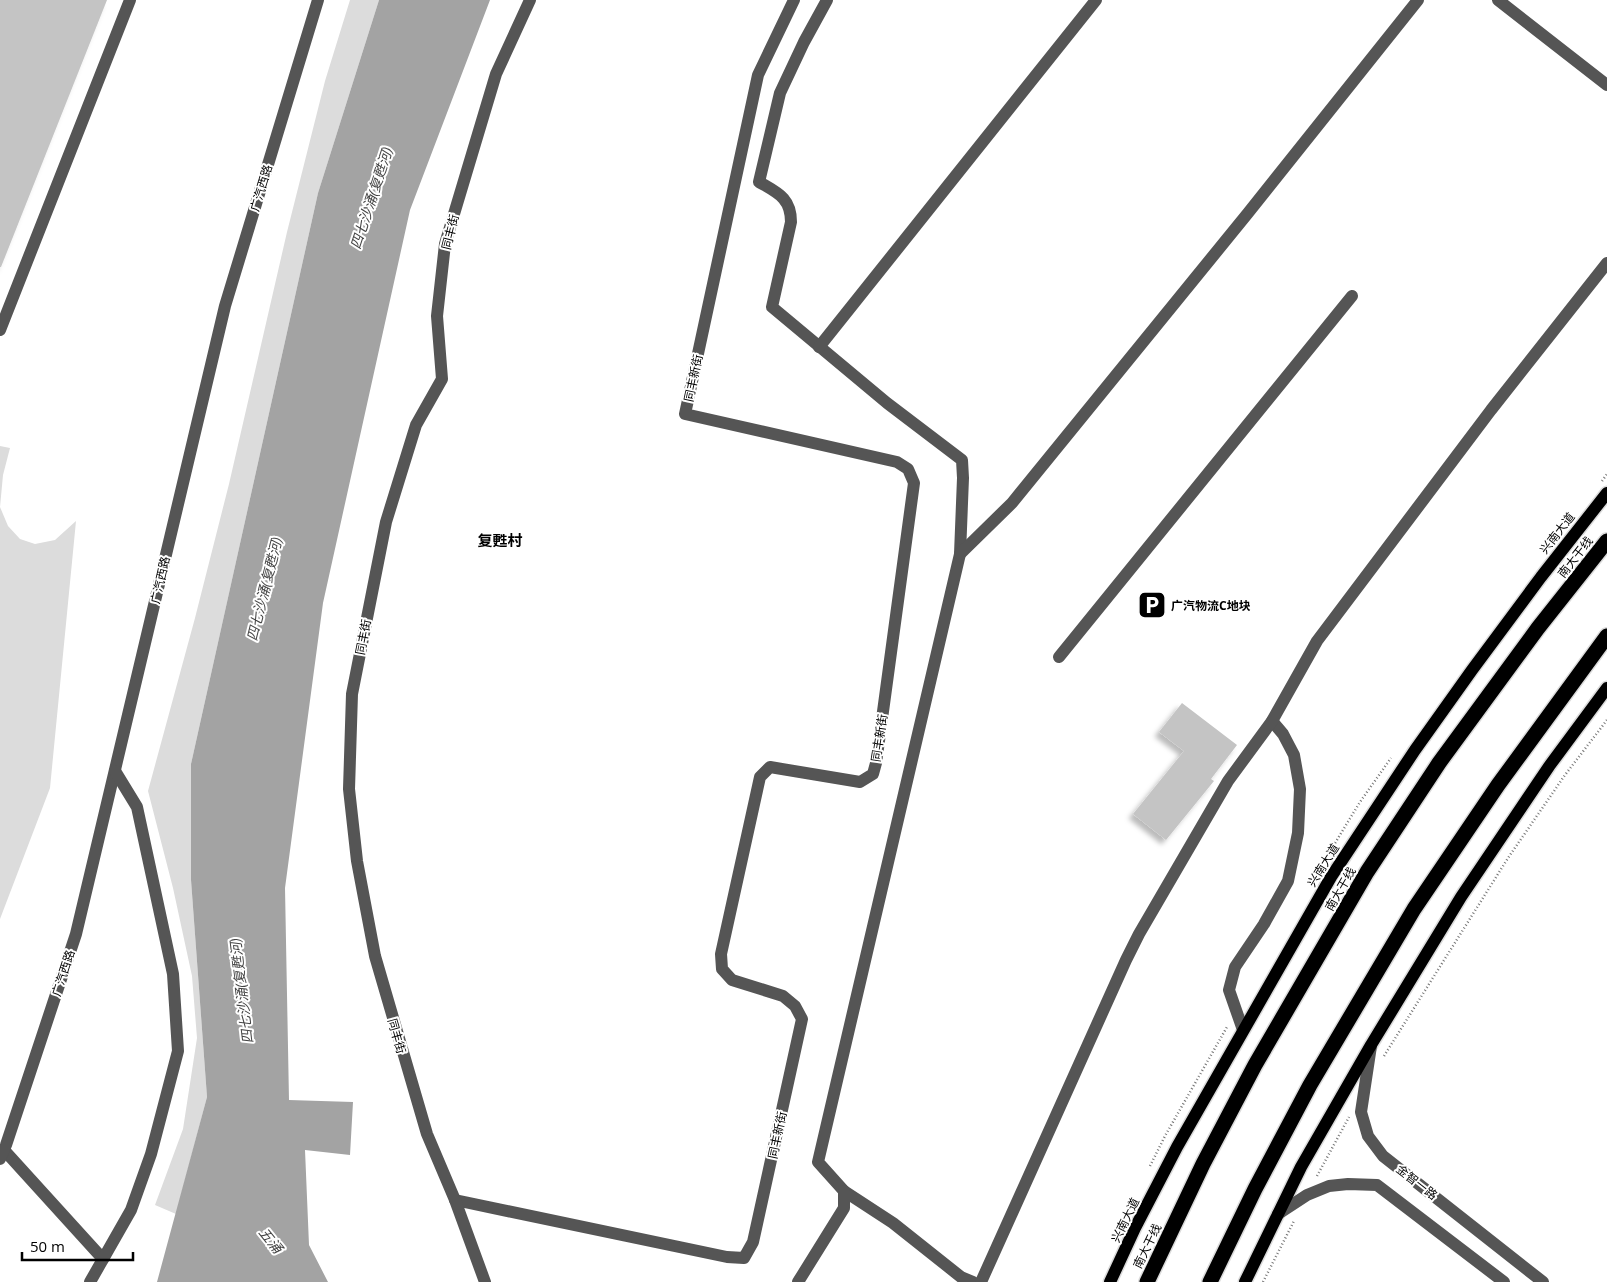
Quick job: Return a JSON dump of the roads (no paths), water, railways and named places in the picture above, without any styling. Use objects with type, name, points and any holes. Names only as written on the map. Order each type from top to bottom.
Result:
[{"type":"highway","name":"南大干线","points":[[1147,1282],[1203,1164],[1255,1065],[1367,872],[1439,762],[1538,628],[1607,541]]},
{"type":"highway","points":[[1210,1282],[1255,1189],[1310,1085],[1414,909],[1498,785],[1607,636]]},
{"type":"main road","name":"兴南大道","points":[[1110,1282],[1135,1228],[1173,1155],[1331,877],[1383,797],[1444,710],[1529,593],[1607,493]]},
{"type":"main road","points":[[1245,1282],[1302,1167],[1371,1045],[1460,897],[1550,765],[1607,688]]},
{"type":"street","points":[[0,330],[130,0]]},
{"type":"street","name":"广汽西路","points":[[2,1154],[76,934],[225,306],[318,0]]},
{"type":"street","name":"同丰街","points":[[485,1282],[428,1134],[375,956],[357,861],[349,788],[352,694],[386,522],[416,425],[442,379],[437,316],[445,244],[496,74],[530,0]]},
{"type":"street","name":"同丰新街","points":[[455,1200],[727,1257],[744,1258],[753,1242],[802,1019],[795,1006],[783,996],[732,980],[722,969],[721,954],[760,777],[770,767],[860,782],[872,774],[876,762],[914,483],[908,469],[897,462],[686,414],[758,74],[794,0]]},
{"type":"street","points":[[827,0],[804,42],[780,93],[759,182],[781,195],[788,203],[791,212],[791,222],[772,307],[887,403],[962,460],[963,478],[960,554],[818,1162],[844,1191],[893,1223],[961,1277],[973,1282]]},
{"type":"street","points":[[820,347],[1096,0]]},
{"type":"street","points":[[960,554],[1012,503],[1418,0]]},
{"type":"street","points":[[1498,0],[1607,85]]},
{"type":"street","points":[[981,1282],[1139,934],[1228,781],[1272,721],[1317,641],[1491,410],[1607,263]]},
{"type":"street","points":[[1059,658],[1352,296]]},
{"type":"street","points":[[1243,1030],[1229,990],[1235,967],[1264,924],[1288,881],[1298,833],[1300,789],[1294,755],[1283,734],[1272,721]]},
{"type":"street","points":[[90,1282],[131,1210],[151,1154],[178,1051],[174,974],[137,808],[115,771]]},
{"type":"street","name":"金智一路","points":[[1371,1045],[1360,1112],[1368,1136],[1383,1156],[1542,1282]]},
{"type":"street","points":[[2,1154],[103,1259]]},
{"type":"street","points":[[1278,1214],[1307,1195],[1329,1186],[1348,1184],[1377,1185],[1504,1282]]},
{"type":"street","points":[[798,1282],[844,1208],[844,1191]]},
{"type":"water","points":[[379,0],[490,0],[410,210],[323,603],[285,888],[289,1100],[353,1102],[350,1155],[305,1150],[309,1245],[328,1282],[157,1282],[207,1097],[191,880],[191,764],[318,193]]},
{"type":"place","name":"广汽物流C地块","points":[[1152,605]]},
{"type":"district","name":"复甦村","points":[[500,540]]},
{"type":"water label","name":"四七沙涌(复甦河)","points":[[371,198]]},
{"type":"water label","name":"四七沙涌(复甦河)","points":[[264,589]]},
{"type":"water label","name":"四七沙涌(复甦河)","points":[[241,991]]},
{"type":"water label","name":"五涌","points":[[271,1240]]}]
